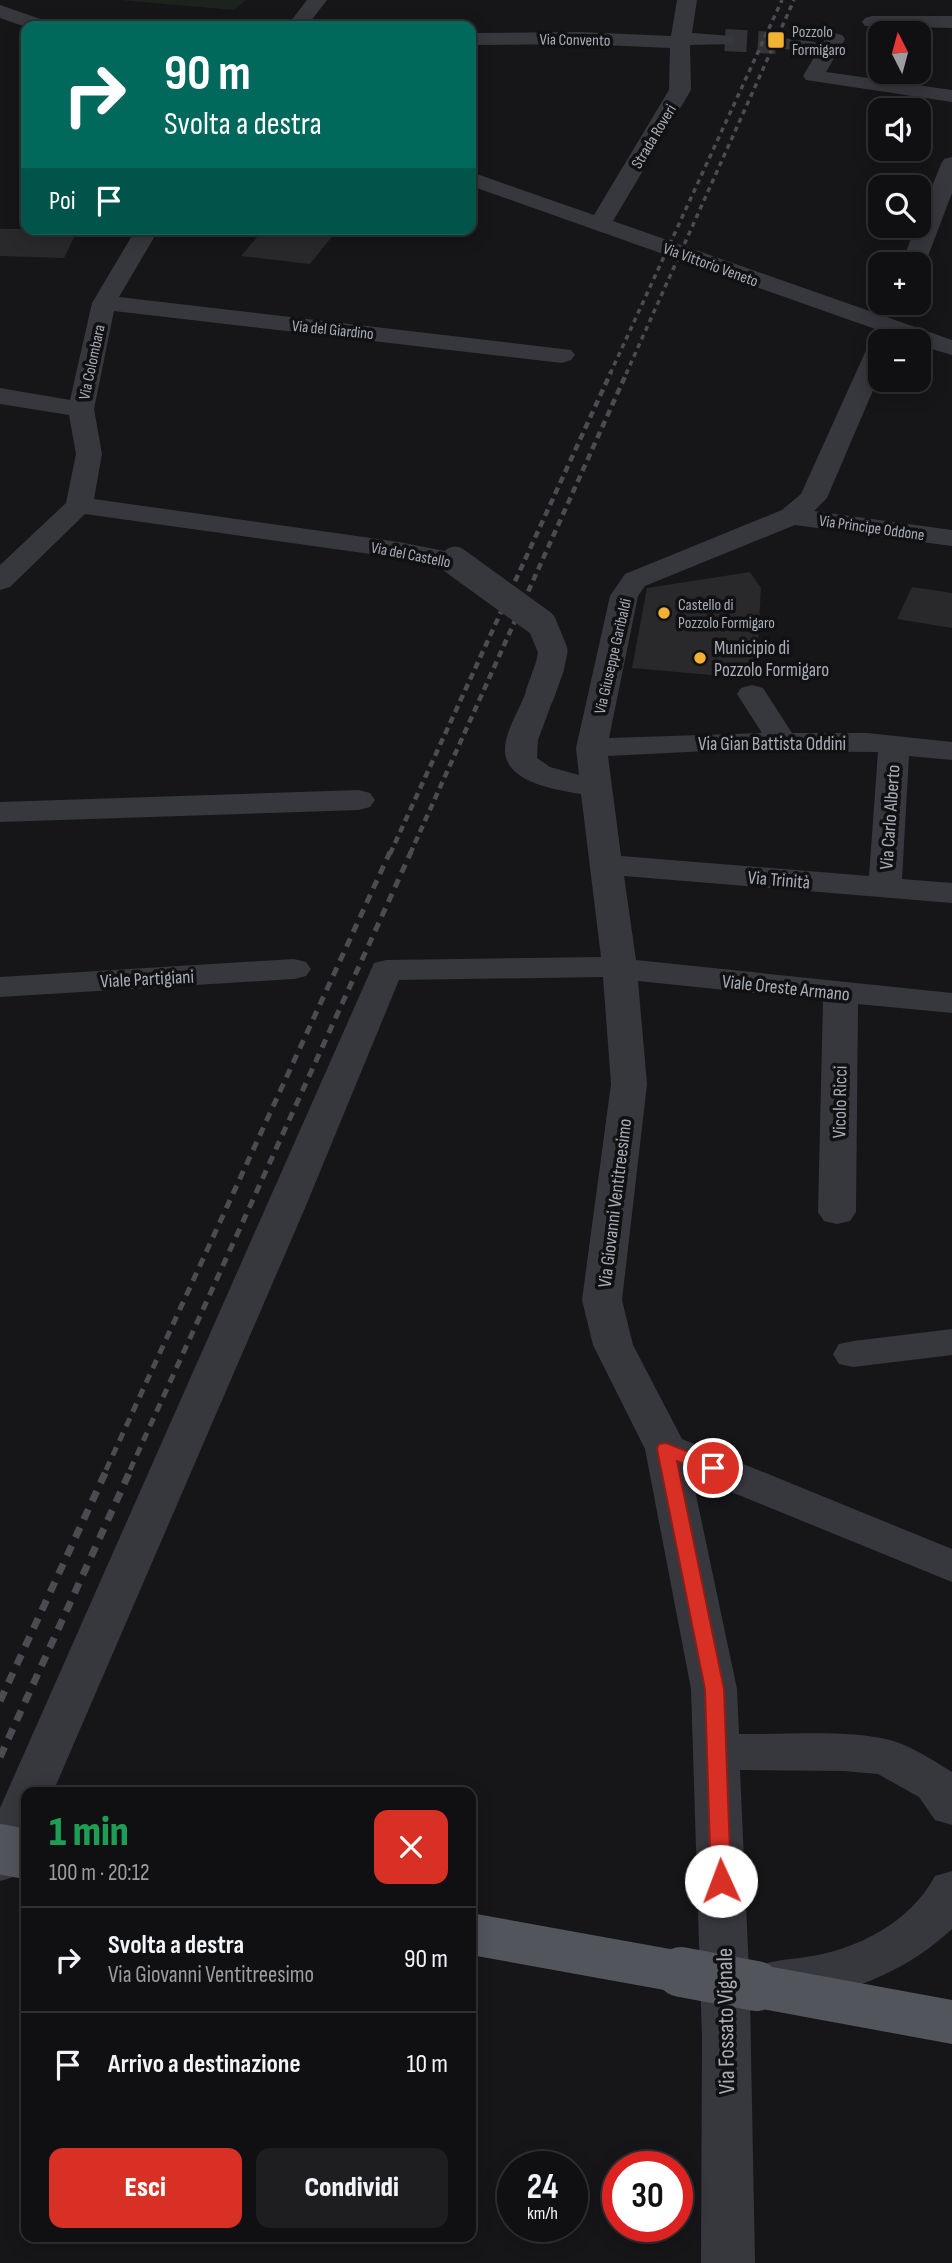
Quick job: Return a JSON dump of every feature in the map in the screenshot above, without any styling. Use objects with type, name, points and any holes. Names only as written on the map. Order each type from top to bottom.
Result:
[{"type":"main road","points":[[0,1849],[21,1853]]},
{"type":"main road","points":[[476,1935],[952,2022]]},
{"type":"street","points":[[301,21],[317,0]]},
{"type":"street","name":"Strada Roveri","points":[[600,224],[680,90],[686,41],[687,0]]},
{"type":"street","points":[[0,11],[28,21]]},
{"type":"street","points":[[931,22],[952,22]]},
{"type":"street","points":[[0,28],[21,29]]},
{"type":"street","name":"Via Convento","points":[[476,39],[725,40]]},
{"type":"street","points":[[835,39],[813,76],[952,96]]},
{"type":"street","points":[[776,43],[808,46]]},
{"type":"street","points":[[918,252],[952,164]]},
{"type":"street","name":"Via Vittorio Veneto","points":[[476,181],[887,329]]},
{"type":"street","name":"Via Colombara","points":[[79,505],[89,454],[81,410],[104,303],[144,235]]},
{"type":"street","name":"Via del Giardino","points":[[104,303],[562,355]]},
{"type":"street","points":[[931,332],[952,333]]},
{"type":"street","name":"Via Vittorio Veneto","points":[[931,342],[952,348]]},
{"type":"street","name":"Via Giuseppe Garibaldi","points":[[620,970],[591,748],[624,596],[635,580],[792,516],[813,498],[868,372]]},
{"type":"street","points":[[0,396],[81,410]]},
{"type":"street","points":[[0,581],[79,505]]},
{"type":"street","name":"Via del Castello","points":[[79,505],[399,550],[455,561],[542,624],[552,639],[555,654],[520,752],[524,762],[536,772],[595,788]]},
{"type":"street","name":"Via Principe Oddone","points":[[792,516],[952,538]]},
{"type":"street","points":[[752,694],[783,742]]},
{"type":"street","name":"Via Gian Battista Oddini","points":[[591,748],[708,742],[783,742],[894,745],[952,751]]},
{"type":"street","name":"Via Carlo Alberto","points":[[885,888],[894,745]]},
{"type":"street","points":[[0,812],[359,800]]},
{"type":"street","name":"Via Trinità","points":[[606,865],[952,893]]},
{"type":"street","name":"Viale Oreste Armano","points":[[32,1787],[286,1208],[386,970],[593,966],[952,1003]]},
{"type":"street","name":"Viale Partigiani","points":[[0,987],[293,969]]},
{"type":"street","name":"Via Giovanni Ventitreesimo","points":[[620,970],[629,1084],[602,1300],[613,1345],[666,1449]]},
{"type":"street","name":"Vicolo Ricci","points":[[836,1212],[841,992]]},
{"type":"street","points":[[853,1354],[952,1342]]},
{"type":"street","points":[[666,1449],[952,1566]]},
{"type":"street","name":"Via Fossato Vignale","points":[[666,1449],[714,1689],[727,2037],[728,2263]]},
{"type":"street","points":[[716,1752],[832,1752],[887,1757],[935,1784],[952,1807]]},
{"type":"street","points":[[0,1862],[21,1814]]},
{"type":"street","points":[[756,1986],[848,1969],[881,1953],[903,1942],[948,1903],[952,1889]]},
{"type":"shaded area","points":[[120,0],[246,0],[234,10]]},
{"type":"building","points":[[0,229],[21,229],[21,235],[75,235],[64,258],[0,256]]},
{"type":"building","points":[[259,235],[333,235],[310,264],[241,256]]},
{"type":"building","name":"Castello di Pozzolo Formigaro","points":[[750,572],[761,588],[756,679],[632,668],[647,588]]},
{"type":"building","points":[[912,587],[952,593],[952,628],[897,619]]},
{"type":"tunnel","points":[[725,40],[776,43]]},
{"type":"railway","points":[[610,374],[782,0]]},
{"type":"railway","points":[[626,374],[794,0]]},
{"type":"railway","points":[[390,854],[611,372]]},
{"type":"railway","points":[[410,854],[627,372]]},
{"type":"railway","points":[[106,1470],[390,852]]},
{"type":"railway","points":[[130,1470],[411,852]]},
{"type":"railway","points":[[0,1701],[107,1469]]},
{"type":"railway","points":[[0,1757],[131,1469]]},
{"type":"place","name":"Pozzolo Formigaro","points":[[776,40]]},
{"type":"place","name":"Castello di Pozzolo Formigaro","points":[[664,613]]},
{"type":"place","name":"Municipio di Pozzolo Formigaro","points":[[700,658]]},
{"type":"route","points":[[713,1468],[666,1449],[714,1689],[721,1881]]}]
